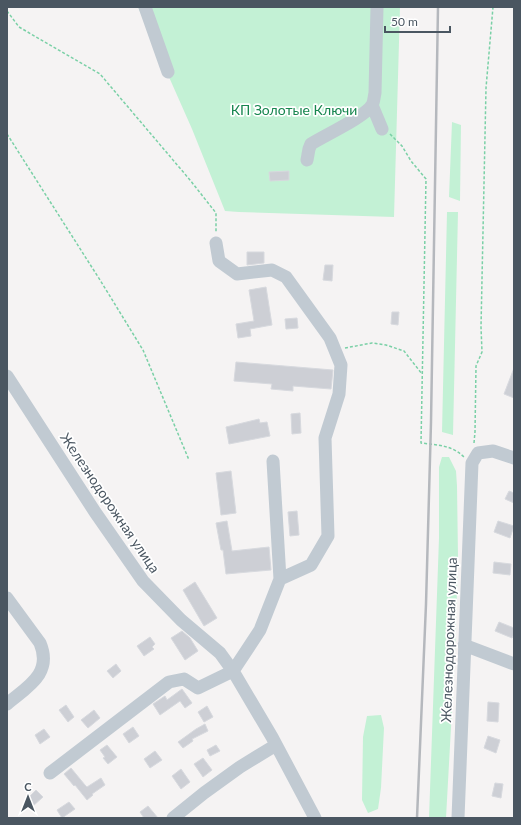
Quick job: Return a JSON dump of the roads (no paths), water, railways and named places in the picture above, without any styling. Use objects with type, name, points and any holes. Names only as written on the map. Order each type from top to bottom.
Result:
[{"type":"street","points":[[145,7],[168,72]]},
{"type":"street","points":[[306,160],[311,144],[354,120],[372,105],[375,93],[376,7]]},
{"type":"street","points":[[372,105],[380,126]]},
{"type":"street","points":[[216,243],[219,262],[238,274],[272,270],[286,277],[330,338],[341,365],[339,394],[325,438],[328,536],[311,565],[280,579]]},
{"type":"street","name":"Железнодорожная улица","points":[[7,376],[95,512],[143,581],[181,620],[220,653],[233,671],[276,745],[315,818]]},
{"type":"street","name":"Железнодорожная улица","points":[[458,818],[472,463],[478,453],[493,451],[514,458]]},
{"type":"street","points":[[50,773],[169,682],[184,679],[198,688],[233,671],[260,630],[280,579],[273,461]]},
{"type":"street","points":[[7,598],[40,643],[44,652],[44,660],[37,679],[7,704]]},
{"type":"street","points":[[464,645],[514,664]]},
{"type":"street","points":[[173,818],[240,767],[276,745]]},
{"type":"railway","points":[[417,818],[426,604],[431,422],[438,7]]},
{"type":"park label","name":"КП Золотые Ключи","points":[[294,110]]}]
